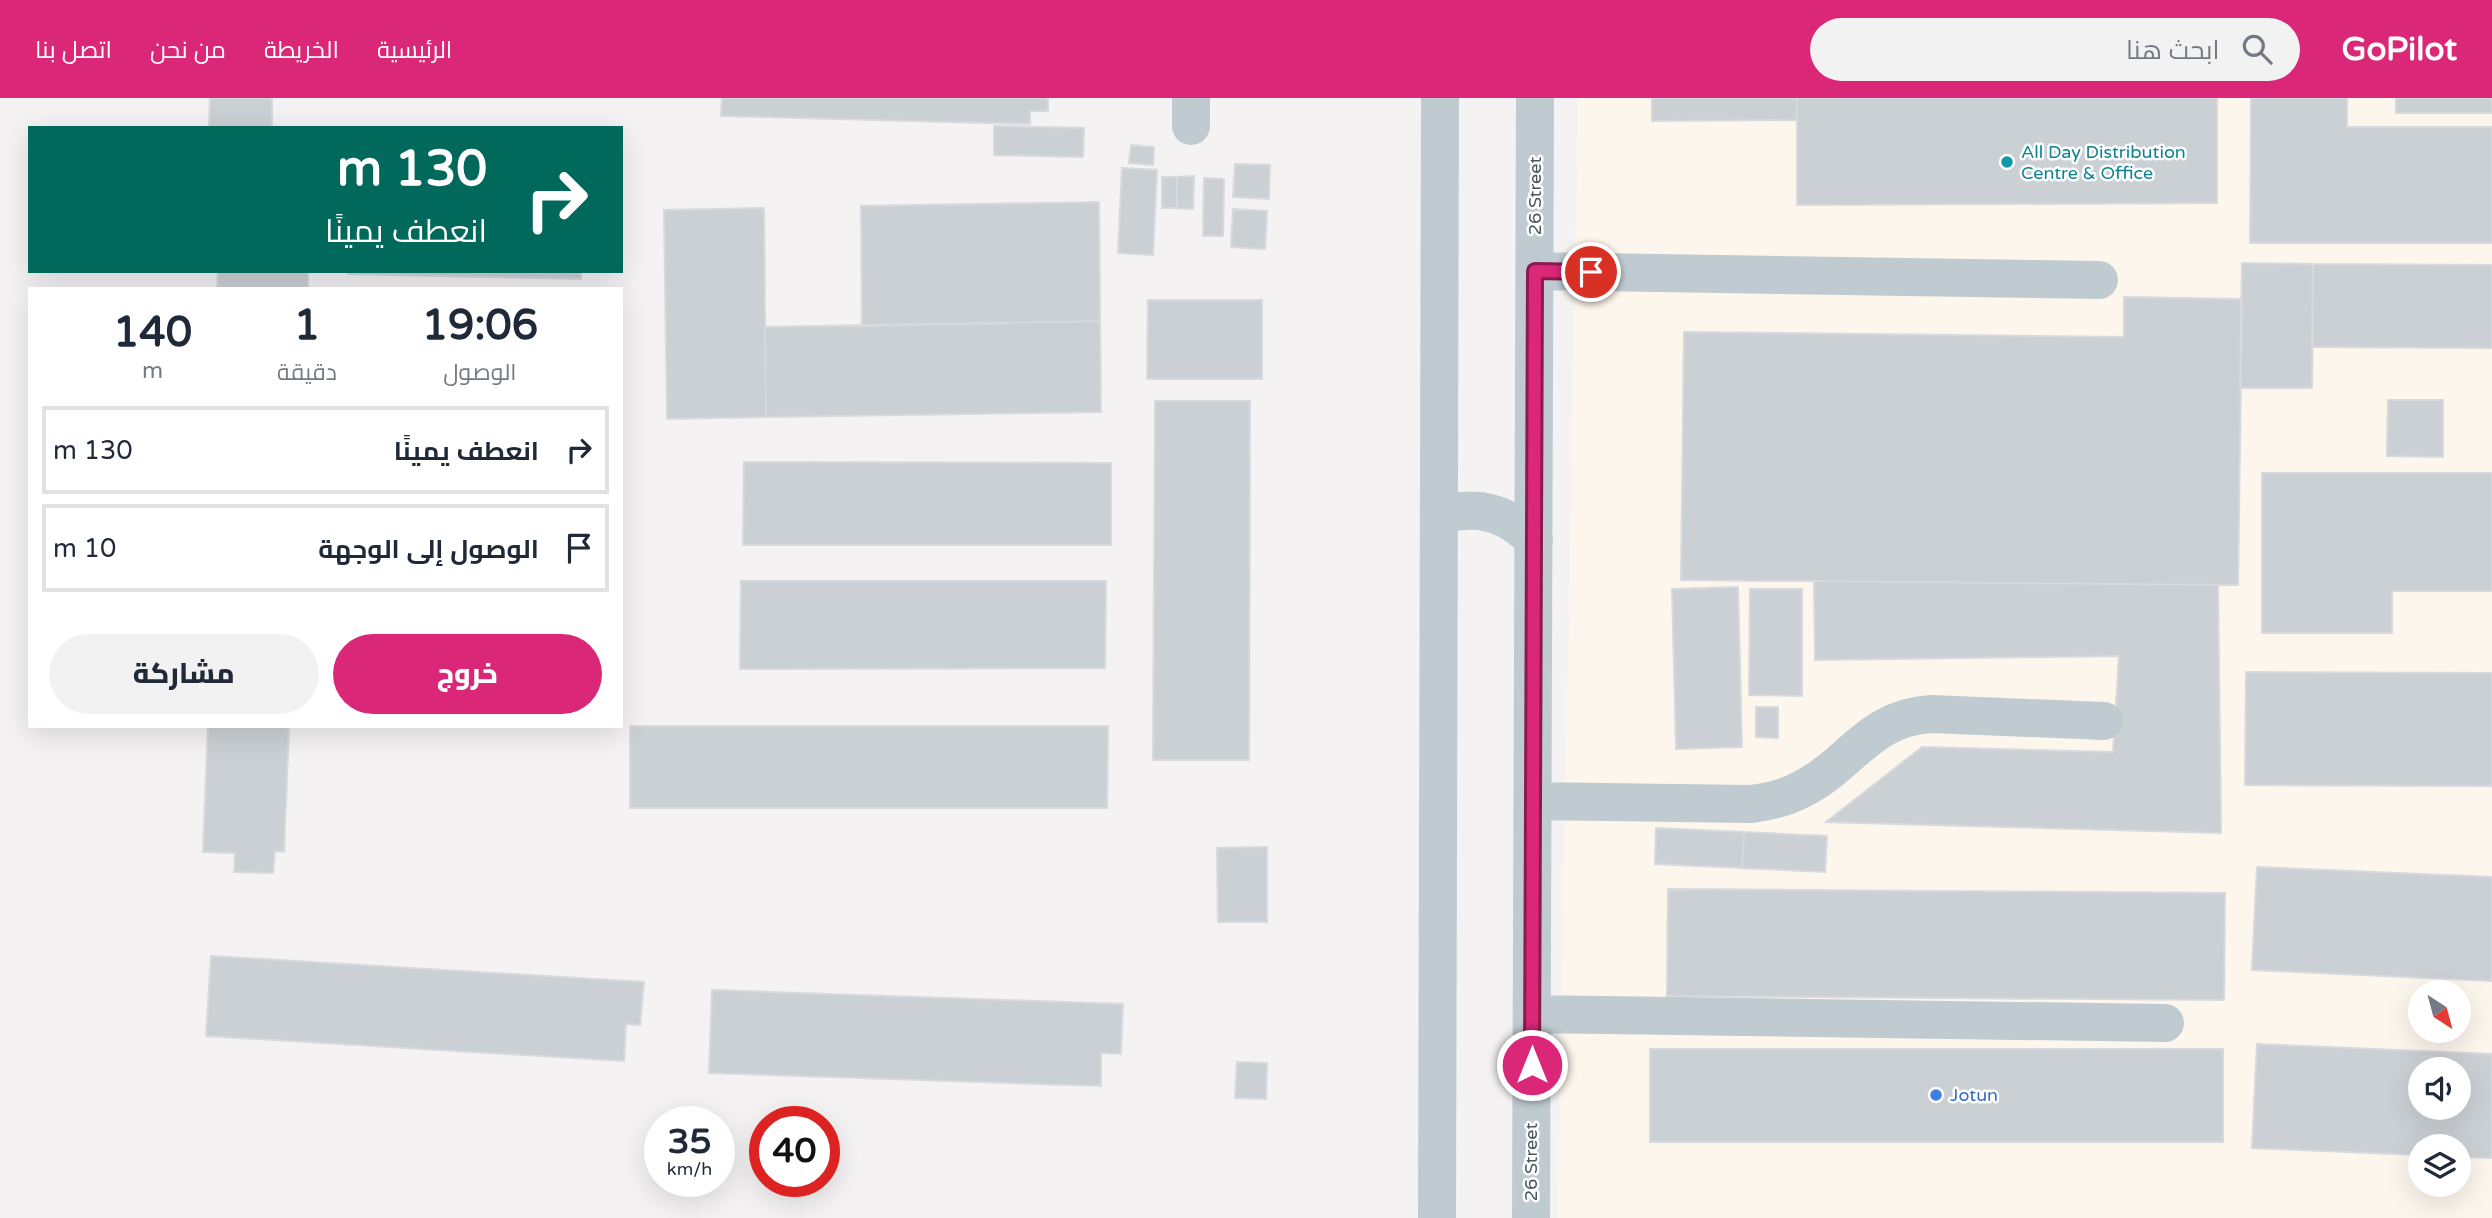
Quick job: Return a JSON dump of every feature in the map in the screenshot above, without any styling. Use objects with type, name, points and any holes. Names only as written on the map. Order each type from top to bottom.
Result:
[{"type":"street","points":[[1437,1218],[1440,98]]},
{"type":"street","name":"26 Street","points":[[1531,1218],[1535,98]]},
{"type":"street","points":[[1535,271],[2099,280]]},
{"type":"street","points":[[1439,516],[1456,510],[1491,512],[1508,518],[1523,528],[1534,541]]},
{"type":"street","points":[[1533,801],[1769,802],[1803,789],[1883,727],[1913,715],[2104,720]]},
{"type":"street","points":[[1532,1014],[2165,1023]]},
{"type":"shaded area","points":[[1578,98],[2492,98],[2492,1218],[1558,1218]]},
{"type":"building","points":[[210,98],[272,98],[272,126],[209,126]]},
{"type":"building","points":[[722,98],[1048,98],[1048,111],[1030,111],[1030,124],[721,116]]},
{"type":"building","points":[[1652,98],[1797,98],[1797,120],[1652,121]]},
{"type":"building","name":"All Day Distribution Centre & Office","points":[[1797,98],[2217,98],[2217,203],[1797,205]]},
{"type":"building","points":[[2251,98],[2347,98],[2347,127],[2492,127],[2492,243],[2250,243]]},
{"type":"building","points":[[2396,98],[2492,98],[2492,113],[2396,113]]},
{"type":"building","points":[[994,126],[1084,128],[1083,157],[994,155]]},
{"type":"building","points":[[1131,145],[1154,147],[1153,165],[1129,163]]},
{"type":"building","points":[[1235,164],[1270,165],[1269,199],[1233,197]]},
{"type":"building","points":[[1122,168],[1157,170],[1153,255],[1118,253]]},
{"type":"building","points":[[1194,176],[1193,209],[1177,208],[1177,177]]},
{"type":"building","points":[[1162,177],[1177,177],[1177,208],[1162,208]]},
{"type":"building","points":[[1204,178],[1224,179],[1223,236],[1203,236]]},
{"type":"building","points":[[1099,202],[1100,321],[862,326],[861,206]]},
{"type":"building","points":[[764,208],[766,417],[667,419],[664,210]]},
{"type":"building","points":[[1233,209],[1267,211],[1265,249],[1231,247]]},
{"type":"building","points":[[2242,263],[2313,264],[2312,388],[2240,388]]},
{"type":"building","points":[[2313,264],[2492,265],[2492,348],[2312,347]]},
{"type":"building","points":[[218,273],[308,273],[308,287],[217,287]]},
{"type":"building","points":[[581,273],[581,279],[348,274]]},
{"type":"building","points":[[2124,297],[2242,299],[2238,585],[1681,580],[1684,332],[2124,337]]},
{"type":"building","points":[[1148,300],[1262,300],[1262,379],[1147,379]]},
{"type":"building","points":[[1100,321],[1101,412],[766,417],[765,327]]},
{"type":"building","points":[[2388,400],[2443,400],[2443,457],[2387,456]]},
{"type":"building","points":[[1155,401],[1250,401],[1249,760],[1153,760]]},
{"type":"building","points":[[744,462],[1111,463],[1111,545],[743,545]]},
{"type":"building","points":[[2262,473],[2492,473],[2492,591],[2392,591],[2392,633],[2262,633]]},
{"type":"building","points":[[741,581],[1106,581],[1105,668],[740,669]]},
{"type":"building","points":[[1814,581],[2218,585],[2221,833],[1826,822],[1922,747],[2113,752],[2119,656],[1815,660]]},
{"type":"building","points":[[1738,587],[1742,747],[1676,749],[1672,589]]},
{"type":"building","points":[[1750,589],[1802,589],[1802,696],[1749,695]]},
{"type":"building","points":[[2246,672],[2492,673],[2492,786],[2245,785]]},
{"type":"building","points":[[1756,707],[1778,707],[1778,738],[1756,737]]},
{"type":"building","points":[[630,726],[1108,726],[1107,808],[630,808]]},
{"type":"building","points":[[208,728],[289,728],[284,852],[275,851],[273,873],[234,872],[235,853],[203,852]]},
{"type":"building","points":[[1656,828],[1744,832],[1742,868],[1655,864]]},
{"type":"building","points":[[1744,832],[1827,836],[1825,872],[1742,868]]},
{"type":"building","points":[[1267,847],[1267,922],[1218,922],[1217,848]]},
{"type":"building","points":[[2257,867],[2492,877],[2492,981],[2252,970]]},
{"type":"building","points":[[1668,889],[2225,893],[2224,1000],[1667,996]]},
{"type":"building","points":[[211,956],[644,982],[640,1025],[626,1024],[624,1061],[206,1036]]},
{"type":"building","points":[[712,990],[1123,1004],[1121,1054],[1101,1053],[1101,1086],[709,1073]]},
{"type":"building","points":[[2257,1044],[2492,1054],[2492,1158],[2471,1157],[2471,1134],[2408,1134],[2408,1154],[2252,1148]]},
{"type":"building","name":"Jotun","points":[[1650,1049],[2223,1049],[2223,1142],[1650,1142]]},
{"type":"building","points":[[1237,1062],[1267,1063],[1266,1099],[1235,1098]]},
{"type":"place","name":"All Day Distribution Centre & Office","points":[[2007,162]]},
{"type":"place","name":"Jotun","points":[[1936,1095]]},
{"type":"route","points":[[1532,1065],[1535,271],[1591,272]]}]
